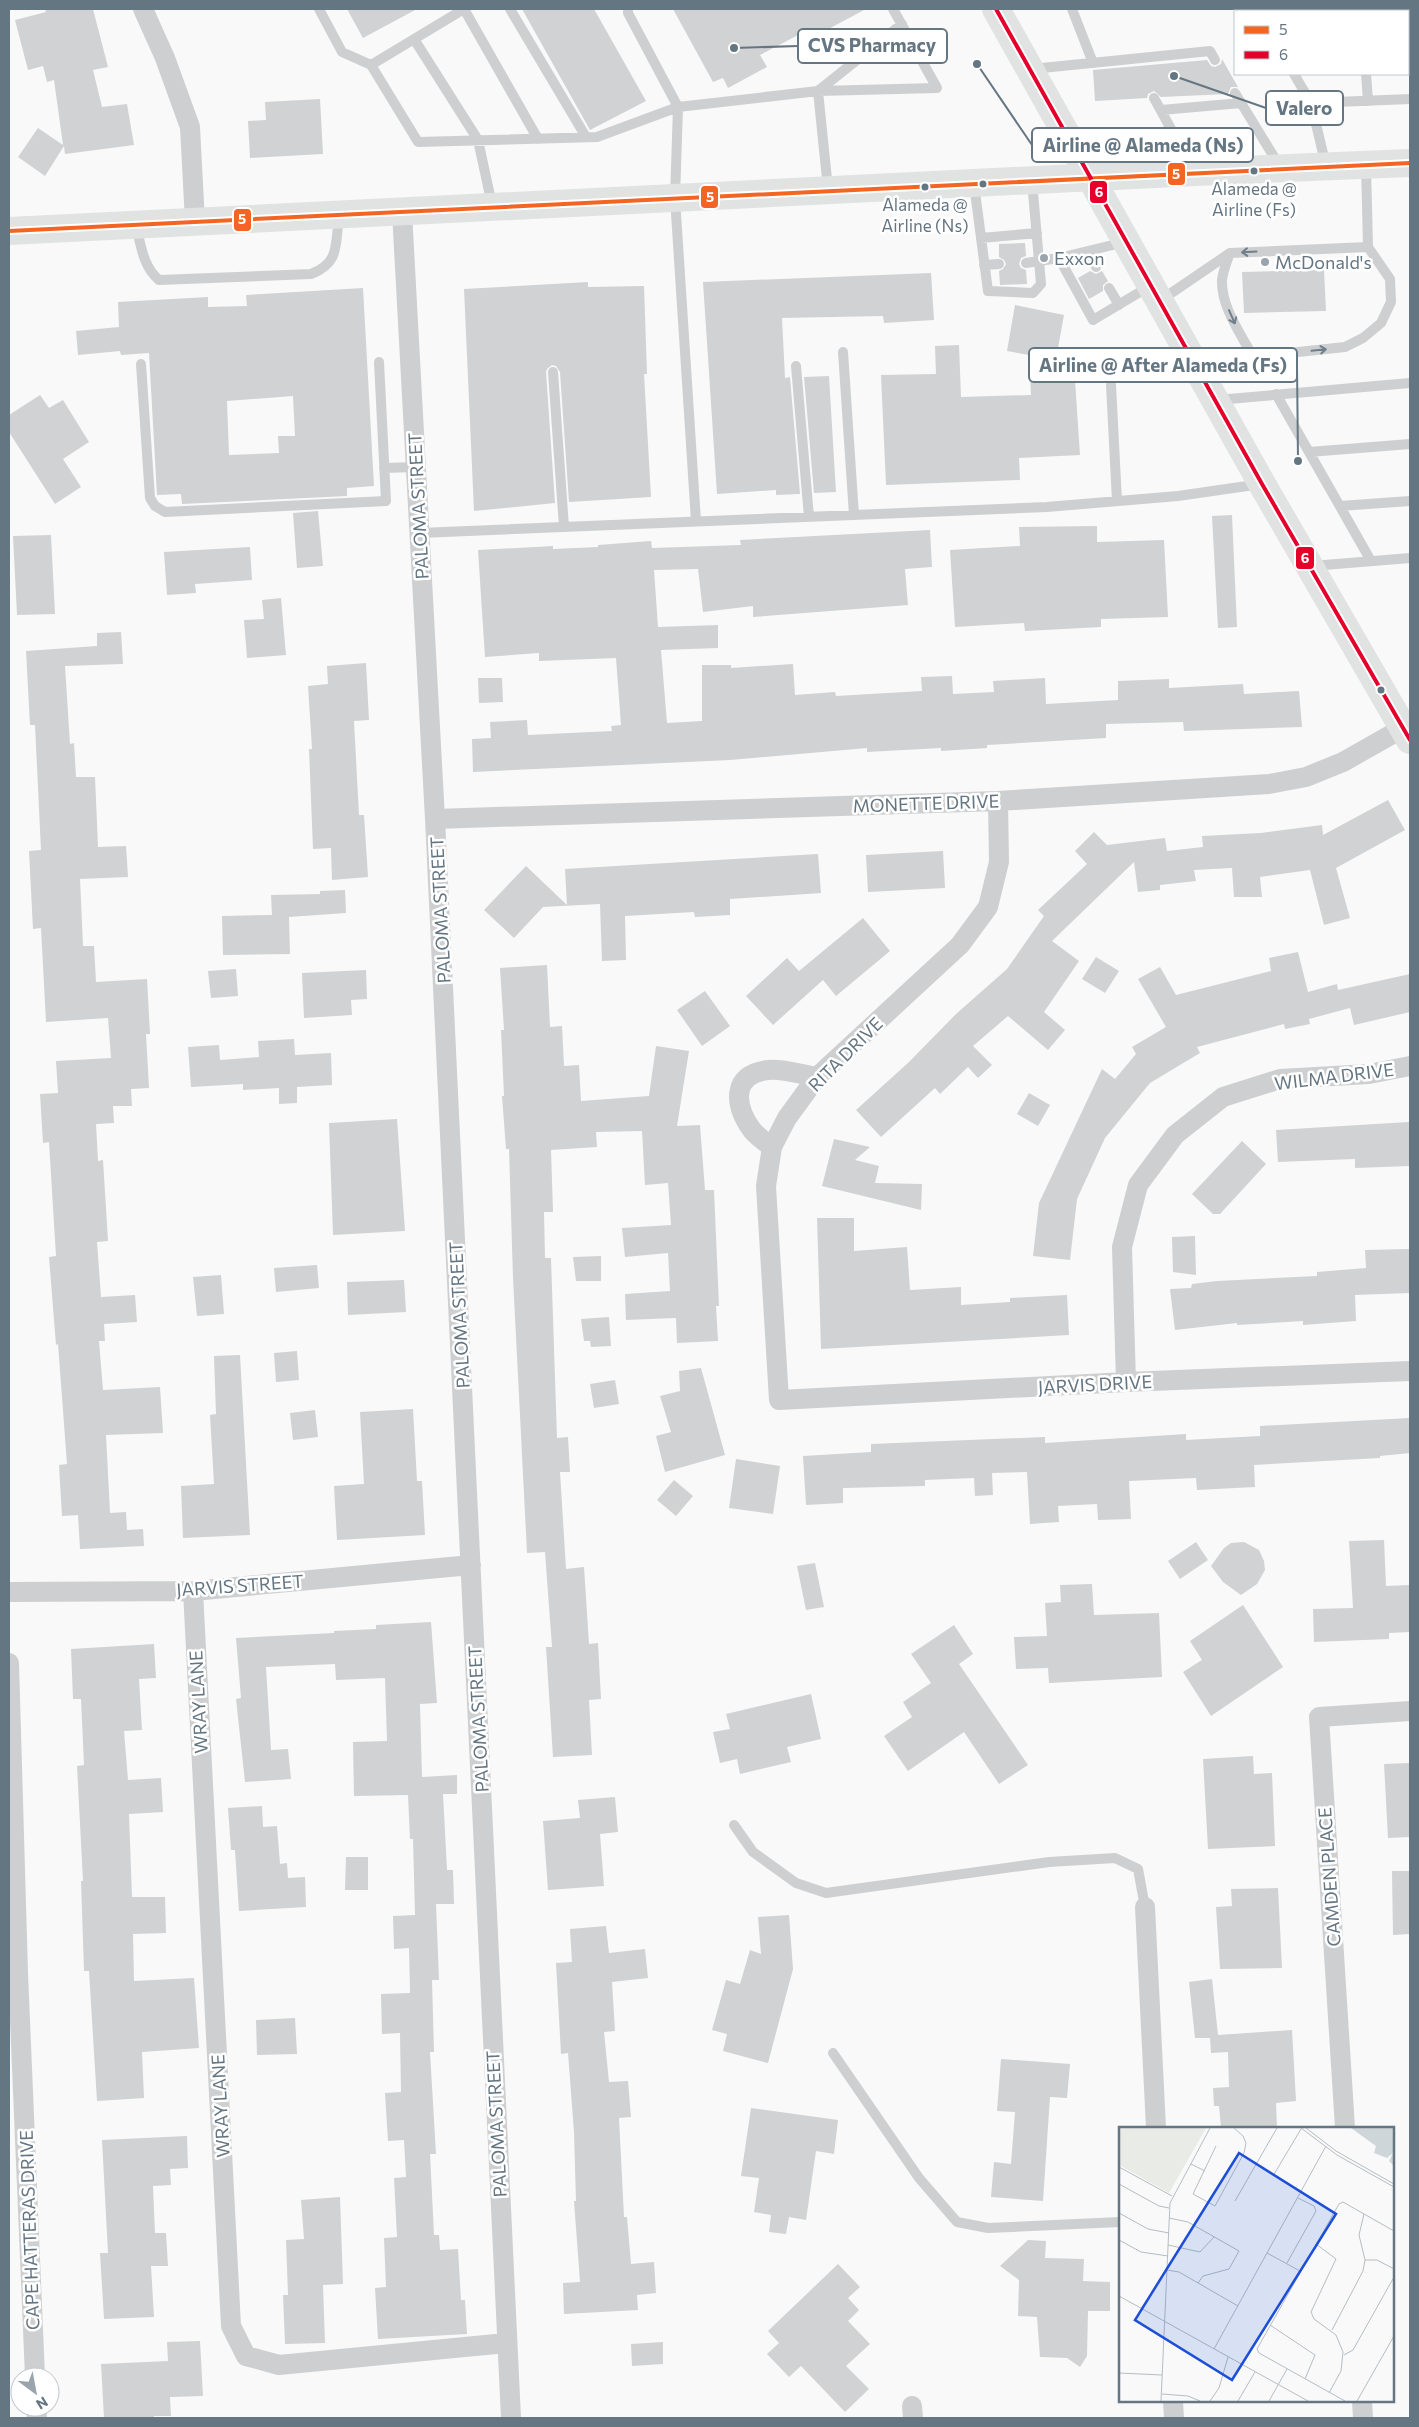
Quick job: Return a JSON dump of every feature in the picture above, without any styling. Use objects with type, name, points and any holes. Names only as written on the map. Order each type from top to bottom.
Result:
[{"type":"main road","points":[[996,9],[1262,484],[1407,734]]},
{"type":"main road","points":[[9,231],[1410,163]]},
{"type":"street","points":[[143,9],[165,58],[190,127],[195,222]]},
{"type":"street","name":"PALOMA STREET","points":[[402,212],[435,819],[472,1565],[506,2343],[511,2418]]},
{"type":"street","name":"MONETTE DRIVE","points":[[435,819],[998,801],[1269,784],[1306,777],[1407,734]]},
{"type":"street","name":"RITA DRIVE","points":[[779,1400],[766,1186],[772,1148],[787,1118],[817,1077],[960,945],[988,907],[1000,862],[998,801]]},
{"type":"street","name":"WILMA DRIVE","points":[[1126,1382],[1122,1247],[1138,1185],[1175,1135],[1223,1097],[1280,1079],[1369,1074],[1410,1066]]},
{"type":"street","points":[[772,1148],[752,1130],[739,1106],[740,1087],[749,1074],[769,1069],[817,1077]]},
{"type":"street","name":"JARVIS DRIVE","points":[[779,1400],[1126,1382],[1410,1371]]},
{"type":"street","name":"JARVIS STREET","points":[[9,1592],[192,1591],[472,1565]]},
{"type":"street","name":"WRAY LANE","points":[[192,1591],[231,2326],[246,2356],[279,2365],[506,2343]]},
{"type":"street","name":"CAPE HATTERAS DRIVE","points":[[9,1663],[13,1973],[34,2367]]},
{"type":"street","name":"CAMDEN PLACE","points":[[1345,2127],[1319,1717],[1410,1712]]},
{"type":"street","points":[[1145,1907],[1156,2127]]},
{"type":"street","points":[[1173,2402],[1174,2418]]},
{"type":"street","points":[[1362,2402],[1363,2418]]},
{"type":"lane","points":[[319,9],[342,52],[371,65],[418,142],[596,137],[678,108],[818,91],[936,88],[894,9]]},
{"type":"lane","points":[[371,65],[464,9],[538,139]]},
{"type":"lane","points":[[510,9],[586,137]]},
{"type":"lane","points":[[1072,9],[1093,63]]},
{"type":"lane","points":[[628,10],[678,108],[675,198],[696,521]]},
{"type":"lane","points":[[818,91],[902,24]]},
{"type":"lane","points":[[414,38],[478,140],[492,207]]},
{"type":"lane","points":[[1031,70],[1093,63],[1134,62],[1210,51],[1215,60]]},
{"type":"lane","points":[[1295,75],[1311,103],[1326,167]]},
{"type":"lane","points":[[1366,75],[1368,101]]},
{"type":"lane","points":[[818,91],[828,190]]},
{"type":"lane","points":[[1235,93],[1281,169]]},
{"type":"lane","points":[[1154,98],[1195,172]]},
{"type":"lane","points":[[1311,103],[1410,99]]},
{"type":"lane","points":[[1161,110],[1241,103]]},
{"type":"lane","points":[[1195,363],[1345,347],[1363,338],[1381,322],[1391,302],[1392,289],[1390,279],[1368,247],[1366,165]]},
{"type":"lane","points":[[974,183],[988,291],[1033,293],[1041,284],[1032,180]]},
{"type":"lane","points":[[135,225],[145,262],[151,274],[159,280],[311,274],[325,269],[333,258],[340,215]]},
{"type":"lane","points":[[981,238],[1037,233]]},
{"type":"lane","points":[[1026,263],[1088,252],[1127,241]]},
{"type":"lane","points":[[1059,258],[1093,320],[1119,305],[1156,293],[1230,253],[1368,247]]},
{"type":"lane","points":[[1088,252],[1096,267]]},
{"type":"lane","points":[[1230,253],[1222,279],[1224,297],[1231,316],[1253,357]]},
{"type":"lane","points":[[984,265],[999,264]]},
{"type":"lane","points":[[1109,288],[1119,305]]},
{"type":"lane","points":[[843,352],[854,515]]},
{"type":"lane","points":[[141,364],[150,498],[155,506],[165,512],[386,500],[379,362]]},
{"type":"lane","points":[[796,366],[809,517]]},
{"type":"lane","points":[[553,372],[564,527]]},
{"type":"lane","points":[[1215,400],[1410,383]]},
{"type":"lane","points":[[1111,385],[1117,501]]},
{"type":"lane","points":[[1276,394],[1372,561]]},
{"type":"lane","points":[[1309,452],[1410,444]]},
{"type":"lane","points":[[384,468],[416,467]]},
{"type":"lane","points":[[420,533],[1046,507],[1178,496],[1262,484]]},
{"type":"lane","points":[[1340,506],[1410,501]]},
{"type":"lane","points":[[1310,566],[1410,558]]},
{"type":"lane","points":[[734,1826],[753,1852],[796,1883],[826,1892],[1049,1862],[1115,1858],[1138,1869],[1145,1907]]},
{"type":"lane","points":[[832,2053],[919,2178],[957,2222],[988,2228],[1119,2222]]},
{"type":"building","points":[[45,9],[93,9],[108,67],[93,70],[102,107],[127,104],[134,145],[65,154],[64,146],[45,176],[18,157],[38,128],[63,145],[54,80],[47,82],[43,66],[28,70],[15,20],[46,12]]},
{"type":"building","points":[[347,9],[417,9],[363,38]]},
{"type":"building","points":[[522,9],[594,9],[646,101],[590,130]]},
{"type":"building","points":[[673,9],[866,9],[804,42],[800,34],[760,55],[767,67],[728,88],[723,78],[713,82]]},
{"type":"building","points":[[1222,59],[1238,87],[1231,87],[1228,94],[1161,97],[1154,91],[1148,94],[1147,98],[1095,101],[1093,70],[1207,60],[1211,66],[1215,67],[1221,64]]},
{"type":"building","points":[[320,99],[323,154],[250,158],[248,121],[266,120],[265,102]]},
{"type":"building","points":[[1025,243],[1026,256],[1021,258],[1019,264],[1021,268],[1026,270],[1027,284],[1000,285],[999,271],[1006,264],[999,257],[999,244]]},
{"type":"building","points":[[1324,270],[1326,311],[1244,313],[1242,272]]},
{"type":"building","points":[[1090,271],[1096,274],[1102,271],[1108,281],[1103,285],[1103,291],[1089,299],[1078,278]]},
{"type":"building","points":[[931,273],[934,320],[884,323],[883,316],[782,318],[785,378],[790,377],[800,494],[776,495],[776,490],[717,494],[703,282]]},
{"type":"building","points":[[588,282],[588,287],[644,286],[647,374],[644,374],[651,497],[569,502],[560,372],[556,366],[552,365],[546,372],[555,503],[474,511],[464,289]]},
{"type":"building","points":[[363,288],[374,486],[347,488],[347,496],[182,504],[181,494],[157,495],[149,353],[121,355],[120,351],[78,355],[76,331],[119,327],[118,302],[208,297],[208,307],[247,306],[246,295]],"holes":[[[293,396],[295,436],[278,436],[279,453],[229,455],[227,401]]]},
{"type":"building","points":[[1015,305],[1064,315],[1052,381],[1075,380],[1080,455],[1019,458],[1020,480],[886,485],[881,375],[936,374],[935,346],[959,345],[961,397],[1031,395],[1029,355],[1007,351]]},
{"type":"building","points":[[829,376],[836,492],[814,493],[804,377]]},
{"type":"building","points":[[40,395],[49,408],[63,400],[89,442],[63,459],[81,487],[55,504],[9,432],[9,415]]},
{"type":"building","points":[[318,511],[323,566],[297,568],[293,513]]},
{"type":"building","points":[[1232,515],[1237,627],[1218,628],[1212,516]]},
{"type":"building","points":[[1097,526],[1097,542],[1164,540],[1168,617],[1101,619],[1101,627],[1025,631],[1024,623],[955,627],[950,550],[1020,546],[1019,527]]},
{"type":"building","points":[[930,530],[932,567],[905,569],[908,605],[753,617],[753,606],[703,612],[698,569],[654,570],[658,627],[718,625],[718,648],[661,650],[667,723],[702,721],[702,665],[731,665],[731,668],[793,664],[795,695],[835,692],[836,696],[922,691],[921,677],[952,676],[953,694],[994,692],[993,681],[1045,678],[1046,704],[1118,700],[1118,681],[1169,679],[1169,688],[1243,684],[1244,694],[1299,691],[1302,727],[1184,731],[1183,722],[1106,724],[1106,738],[987,745],[987,748],[941,751],[941,748],[867,752],[867,748],[730,760],[473,772],[472,739],[491,738],[490,722],[527,720],[528,735],[612,731],[611,726],[621,725],[616,658],[539,661],[539,653],[485,657],[478,550],[553,546],[553,549],[598,547],[598,545],[651,541],[652,548],[741,545],[740,540]]},
{"type":"building","points":[[51,535],[55,614],[17,615],[13,536]]},
{"type":"building","points":[[250,547],[252,580],[195,584],[196,593],[167,595],[164,552]]},
{"type":"building","points":[[281,598],[286,655],[247,658],[244,620],[264,619],[262,600]]},
{"type":"building","points":[[121,632],[123,664],[65,666],[70,744],[74,743],[76,777],[95,777],[98,847],[126,846],[128,877],[80,879],[83,946],[94,946],[96,982],[147,979],[150,1034],[146,1034],[149,1088],[131,1089],[132,1106],[113,1106],[114,1123],[96,1124],[98,1161],[103,1160],[108,1241],[97,1242],[101,1297],[135,1295],[137,1322],[104,1324],[105,1341],[99,1341],[103,1390],[160,1387],[163,1433],[106,1435],[110,1513],[126,1512],[127,1530],[143,1529],[144,1546],[80,1549],[78,1515],[62,1516],[59,1465],[67,1464],[49,1257],[56,1256],[49,1142],[43,1143],[40,1094],[58,1093],[56,1061],[111,1058],[108,1018],[46,1022],[41,928],[33,929],[29,851],[41,850],[35,725],[30,725],[26,651],[97,646],[97,633]]},
{"type":"building","points":[[366,663],[369,720],[354,721],[359,815],[364,815],[368,877],[332,880],[331,848],[313,849],[309,749],[312,749],[308,686],[328,684],[327,666]]},
{"type":"building","points":[[478,678],[502,678],[503,702],[479,703]]},
{"type":"building","points":[[1388,800],[1405,830],[1336,868],[1350,918],[1324,925],[1310,870],[1260,877],[1262,897],[1234,897],[1232,868],[1194,870],[1196,881],[1160,885],[1160,890],[1138,892],[1134,862],[1052,941],[1079,961],[1044,1012],[1065,1030],[1048,1050],[1008,1016],[973,1046],[992,1065],[978,1078],[968,1067],[940,1094],[935,1088],[881,1137],[856,1110],[909,1062],[956,1014],[1007,969],[1044,916],[1038,910],[1087,864],[1075,851],[1094,832],[1107,845],[1165,838],[1167,851],[1203,847],[1202,836],[1261,833],[1322,825],[1323,835]]},
{"type":"building","points":[[943,851],[945,888],[868,892],[866,855]]},
{"type":"building","points":[[818,854],[821,893],[730,899],[730,915],[695,917],[694,912],[625,916],[626,960],[602,961],[600,904],[543,907],[514,938],[484,910],[526,866],[567,905],[565,869]]},
{"type":"building","points":[[345,890],[346,913],[289,917],[290,954],[223,955],[222,916],[272,915],[271,895],[320,894],[320,891]]},
{"type":"building","points":[[863,918],[890,951],[836,996],[823,980],[773,1025],[746,996],[787,958],[799,971]]},
{"type":"building","points":[[1298,952],[1308,992],[1337,984],[1338,990],[1410,974],[1410,1012],[1354,1025],[1350,1008],[1309,1019],[1310,1024],[1285,1029],[1284,1024],[1197,1047],[1200,1053],[1150,1083],[1105,1138],[1077,1199],[1070,1260],[1033,1256],[1039,1203],[1102,1069],[1115,1079],[1136,1054],[1132,1047],[1166,1027],[1138,979],[1160,967],[1176,995],[1271,971],[1269,958]]},
{"type":"building","points":[[1096,957],[1119,971],[1105,993],[1082,979]]},
{"type":"building","points":[[547,965],[550,1027],[562,1026],[564,1066],[579,1065],[581,1101],[649,1096],[656,1046],[689,1051],[677,1126],[700,1125],[705,1190],[714,1190],[719,1306],[716,1306],[718,1341],[677,1343],[676,1318],[626,1320],[625,1294],[670,1291],[668,1253],[625,1257],[622,1228],[671,1225],[668,1183],[645,1185],[642,1131],[596,1132],[597,1147],[551,1150],[553,1212],[544,1212],[545,1258],[551,1258],[557,1438],[568,1437],[570,1472],[560,1472],[566,1569],[584,1567],[589,1644],[598,1643],[601,1699],[589,1700],[592,1755],[553,1757],[546,1647],[552,1647],[545,1552],[527,1553],[513,1278],[509,1149],[506,1149],[502,1096],[504,1096],[501,1030],[504,1030],[500,968]]},
{"type":"building","points":[[236,969],[238,996],[211,998],[208,971]]},
{"type":"building","points":[[366,970],[367,999],[351,1000],[352,1015],[304,1018],[302,973]]},
{"type":"building","points":[[705,991],[730,1026],[702,1046],[677,1010]]},
{"type":"building","points":[[294,1039],[295,1055],[331,1053],[332,1085],[297,1087],[297,1103],[279,1104],[279,1088],[243,1090],[243,1084],[191,1087],[188,1047],[219,1045],[220,1060],[259,1057],[258,1041]]},
{"type":"building","points":[[1029,1093],[1050,1105],[1038,1126],[1017,1114]]},
{"type":"building","points":[[397,1119],[405,1231],[333,1235],[329,1123]]},
{"type":"building","points":[[1409,1122],[1410,1166],[1355,1168],[1355,1159],[1278,1162],[1276,1130]]},
{"type":"building","points":[[834,1139],[870,1147],[855,1160],[879,1166],[875,1183],[922,1184],[921,1210],[822,1186]]},
{"type":"building","points":[[1242,1141],[1266,1164],[1220,1214],[1213,1214],[1192,1194]]},
{"type":"building","points":[[817,1218],[854,1218],[854,1251],[907,1247],[910,1290],[961,1287],[961,1305],[1010,1302],[1010,1298],[1067,1295],[1069,1335],[821,1349]]},
{"type":"building","points":[[1195,1236],[1196,1275],[1173,1272],[1172,1237]]},
{"type":"building","points":[[1410,1249],[1410,1293],[1355,1295],[1356,1321],[1303,1325],[1303,1321],[1237,1325],[1237,1323],[1175,1330],[1170,1289],[1191,1288],[1192,1284],[1217,1281],[1317,1276],[1317,1272],[1366,1268],[1365,1250]]},
{"type":"building","points":[[601,1256],[601,1281],[576,1281],[573,1257]]},
{"type":"building","points":[[317,1265],[319,1288],[276,1292],[274,1268]]},
{"type":"building","points":[[221,1275],[224,1314],[197,1316],[193,1277]]},
{"type":"building","points":[[404,1280],[406,1312],[348,1315],[347,1282]]},
{"type":"building","points":[[609,1317],[611,1346],[591,1347],[590,1341],[584,1341],[581,1319]]},
{"type":"building","points":[[297,1351],[299,1380],[276,1382],[274,1353]]},
{"type":"building","points":[[240,1355],[250,1535],[183,1538],[181,1486],[214,1484],[210,1415],[216,1414],[214,1356]]},
{"type":"building","points":[[701,1368],[725,1455],[665,1472],[656,1436],[671,1432],[660,1396],[680,1391],[679,1371]]},
{"type":"building","points":[[615,1380],[619,1404],[594,1408],[590,1384]]},
{"type":"building","points":[[413,1409],[417,1481],[422,1481],[425,1535],[337,1540],[334,1486],[364,1484],[360,1412]]},
{"type":"building","points":[[315,1410],[318,1437],[293,1440],[290,1413]]},
{"type":"building","points":[[1410,1418],[1410,1453],[1380,1456],[1380,1458],[1254,1465],[1255,1487],[1197,1490],[1196,1478],[1129,1481],[1131,1519],[1098,1520],[1097,1504],[1058,1506],[1059,1522],[1030,1524],[1027,1472],[992,1473],[993,1495],[975,1496],[974,1478],[925,1480],[925,1486],[843,1488],[843,1503],[806,1505],[803,1456],[871,1452],[871,1444],[1045,1437],[1045,1443],[1186,1434],[1186,1440],[1260,1436],[1260,1426]]},
{"type":"building","points":[[736,1459],[780,1466],[773,1514],[729,1508]]},
{"type":"building","points":[[674,1480],[693,1496],[676,1516],[657,1500]]},
{"type":"building","points":[[1384,1540],[1386,1586],[1410,1585],[1410,1632],[1389,1633],[1389,1639],[1314,1642],[1313,1609],[1353,1608],[1349,1541]]},
{"type":"building","points":[[1196,1542],[1208,1560],[1180,1579],[1168,1561]]},
{"type":"building","points":[[1244,1542],[1259,1550],[1264,1561],[1265,1570],[1257,1584],[1241,1595],[1223,1582],[1211,1566],[1224,1548],[1231,1543]]},
{"type":"building","points":[[815,1563],[824,1607],[806,1610],[797,1566]]},
{"type":"building","points":[[1092,1584],[1094,1615],[1159,1613],[1162,1677],[1049,1683],[1048,1668],[1016,1669],[1014,1637],[1047,1636],[1045,1603],[1061,1602],[1060,1585]]},
{"type":"building","points":[[1243,1605],[1283,1667],[1211,1716],[1183,1672],[1202,1660],[1190,1641]]},
{"type":"building","points":[[431,1622],[437,1703],[420,1704],[422,1777],[457,1775],[457,1794],[443,1794],[447,1870],[453,1870],[454,1904],[436,1904],[439,1980],[432,1980],[434,2052],[430,2052],[436,2154],[430,2154],[434,2235],[439,2235],[440,2250],[458,2249],[461,2300],[465,2300],[467,2334],[378,2339],[375,2288],[386,2287],[384,2238],[397,2237],[394,2178],[406,2177],[404,2140],[388,2141],[385,2093],[401,2092],[400,2033],[382,2034],[381,1994],[410,1993],[409,1948],[394,1949],[393,1916],[415,1915],[413,1839],[410,1839],[408,1795],[354,1796],[353,1742],[387,1741],[385,1678],[336,1680],[335,1664],[266,1667],[271,1750],[288,1749],[291,1779],[245,1782],[236,1699],[241,1698],[236,1638],[334,1633],[334,1631],[376,1629],[376,1625]]},
{"type":"building","points":[[954,1625],[973,1654],[959,1664],[1028,1765],[999,1784],[964,1732],[908,1771],[884,1736],[912,1717],[903,1702],[931,1683],[911,1654]]},
{"type":"building","points":[[154,1644],[156,1678],[139,1679],[142,1730],[124,1731],[128,1780],[161,1778],[163,1812],[129,1814],[132,1897],[165,1897],[166,1933],[133,1934],[134,1981],[194,1978],[199,2048],[142,2052],[144,2098],[97,2101],[89,1971],[84,1971],[81,1881],[83,1881],[77,1766],[84,1765],[81,1699],[73,1699],[71,1649]]},
{"type":"building","points":[[811,1694],[821,1739],[787,1747],[791,1762],[740,1774],[737,1759],[720,1763],[713,1732],[730,1729],[726,1714]]},
{"type":"building","points":[[1253,1756],[1254,1774],[1272,1773],[1275,1846],[1208,1849],[1203,1759]]},
{"type":"building","points":[[1410,1763],[1410,1837],[1388,1838],[1384,1764]]},
{"type":"building","points":[[615,1797],[618,1832],[600,1834],[604,1886],[548,1890],[543,1821],[580,1818],[578,1800]]},
{"type":"building","points":[[262,1806],[263,1827],[277,1826],[280,1864],[287,1863],[288,1878],[305,1877],[306,1907],[239,1911],[235,1850],[231,1850],[228,1808]]},
{"type":"building","points":[[346,1857],[368,1857],[368,1890],[345,1890]]},
{"type":"building","points":[[1392,1871],[1410,1871],[1410,1934],[1393,1935]]},
{"type":"building","points":[[1278,1888],[1282,1968],[1220,1969],[1216,1907],[1232,1906],[1231,1889]]},
{"type":"building","points":[[789,1915],[793,1969],[768,2063],[723,2051],[727,2034],[712,2030],[726,1980],[740,1984],[750,1950],[761,1954],[758,1917]]},
{"type":"building","points":[[606,1926],[609,1953],[645,1949],[648,1978],[612,1982],[615,2031],[604,2032],[609,2082],[628,2081],[631,2117],[619,2118],[624,2217],[627,2217],[631,2264],[654,2262],[656,2293],[637,2295],[638,2310],[564,2314],[563,2283],[580,2282],[574,2201],[576,2201],[574,2132],[568,2053],[561,2054],[556,1963],[572,1962],[570,1929]]},
{"type":"building","points":[[1212,1979],[1218,2035],[1292,2030],[1296,2101],[1276,2103],[1277,2127],[1221,2127],[1219,2106],[1214,2106],[1213,2088],[1229,2087],[1228,2052],[1211,2053],[1210,2038],[1195,2038],[1189,1982]]},
{"type":"building","points":[[295,2018],[297,2054],[257,2055],[256,2020]]},
{"type":"building","points":[[1001,2059],[1070,2064],[1067,2098],[1050,2097],[1043,2201],[991,2197],[994,2162],[1011,2164],[1015,2112],[997,2111]]},
{"type":"building","points":[[751,2108],[838,2120],[834,2154],[816,2151],[806,2220],[789,2217],[786,2234],[769,2232],[771,2215],[754,2212],[759,2178],[741,2176]]},
{"type":"building","points":[[187,2136],[188,2168],[170,2169],[171,2185],[153,2186],[155,2233],[166,2233],[168,2266],[151,2266],[154,2317],[104,2319],[100,2253],[108,2253],[102,2140]]},
{"type":"building","points":[[340,2197],[343,2284],[323,2285],[325,2343],[285,2344],[283,2295],[288,2295],[286,2240],[304,2239],[301,2200]]},
{"type":"building","points":[[1028,2240],[1046,2241],[1045,2258],[1084,2259],[1083,2281],[1110,2282],[1110,2311],[1088,2311],[1087,2356],[1080,2367],[1067,2358],[1040,2357],[1037,2317],[1018,2316],[1019,2280],[1000,2266]]},
{"type":"building","points":[[838,2264],[860,2287],[848,2298],[859,2310],[848,2321],[870,2344],[846,2366],[869,2389],[845,2412],[801,2366],[789,2377],[767,2354],[779,2343],[768,2331]]},
{"type":"building","points":[[200,2341],[203,2396],[170,2397],[171,2416],[104,2418],[101,2364],[168,2361],[167,2342]]},
{"type":"building","points":[[663,2342],[663,2364],[632,2366],[631,2344]]},
{"type":"transit line","name":"6","points":[[996,9],[1262,484],[1410,740]]},
{"type":"transit line","name":"5","points":[[9,231],[1410,163]]},
{"type":"place","name":"CVS Pharmacy","points":[[734,48]]},
{"type":"place","name":"Airline @ Alameda (Ns)","points":[[977,64]]},
{"type":"place","name":"Valero","points":[[1174,76]]},
{"type":"place","name":"Alameda @ Airline (Fs)","points":[[1254,171]]},
{"type":"place","name":"Alameda @ Airline (Ns)","points":[[925,187]]},
{"type":"place","name":"Exxon","points":[[1044,258]]},
{"type":"place","name":"McDonald's","points":[[1265,262]]},
{"type":"place","name":"Airline @ After Alameda (Fs)","points":[[1298,461]]}]
